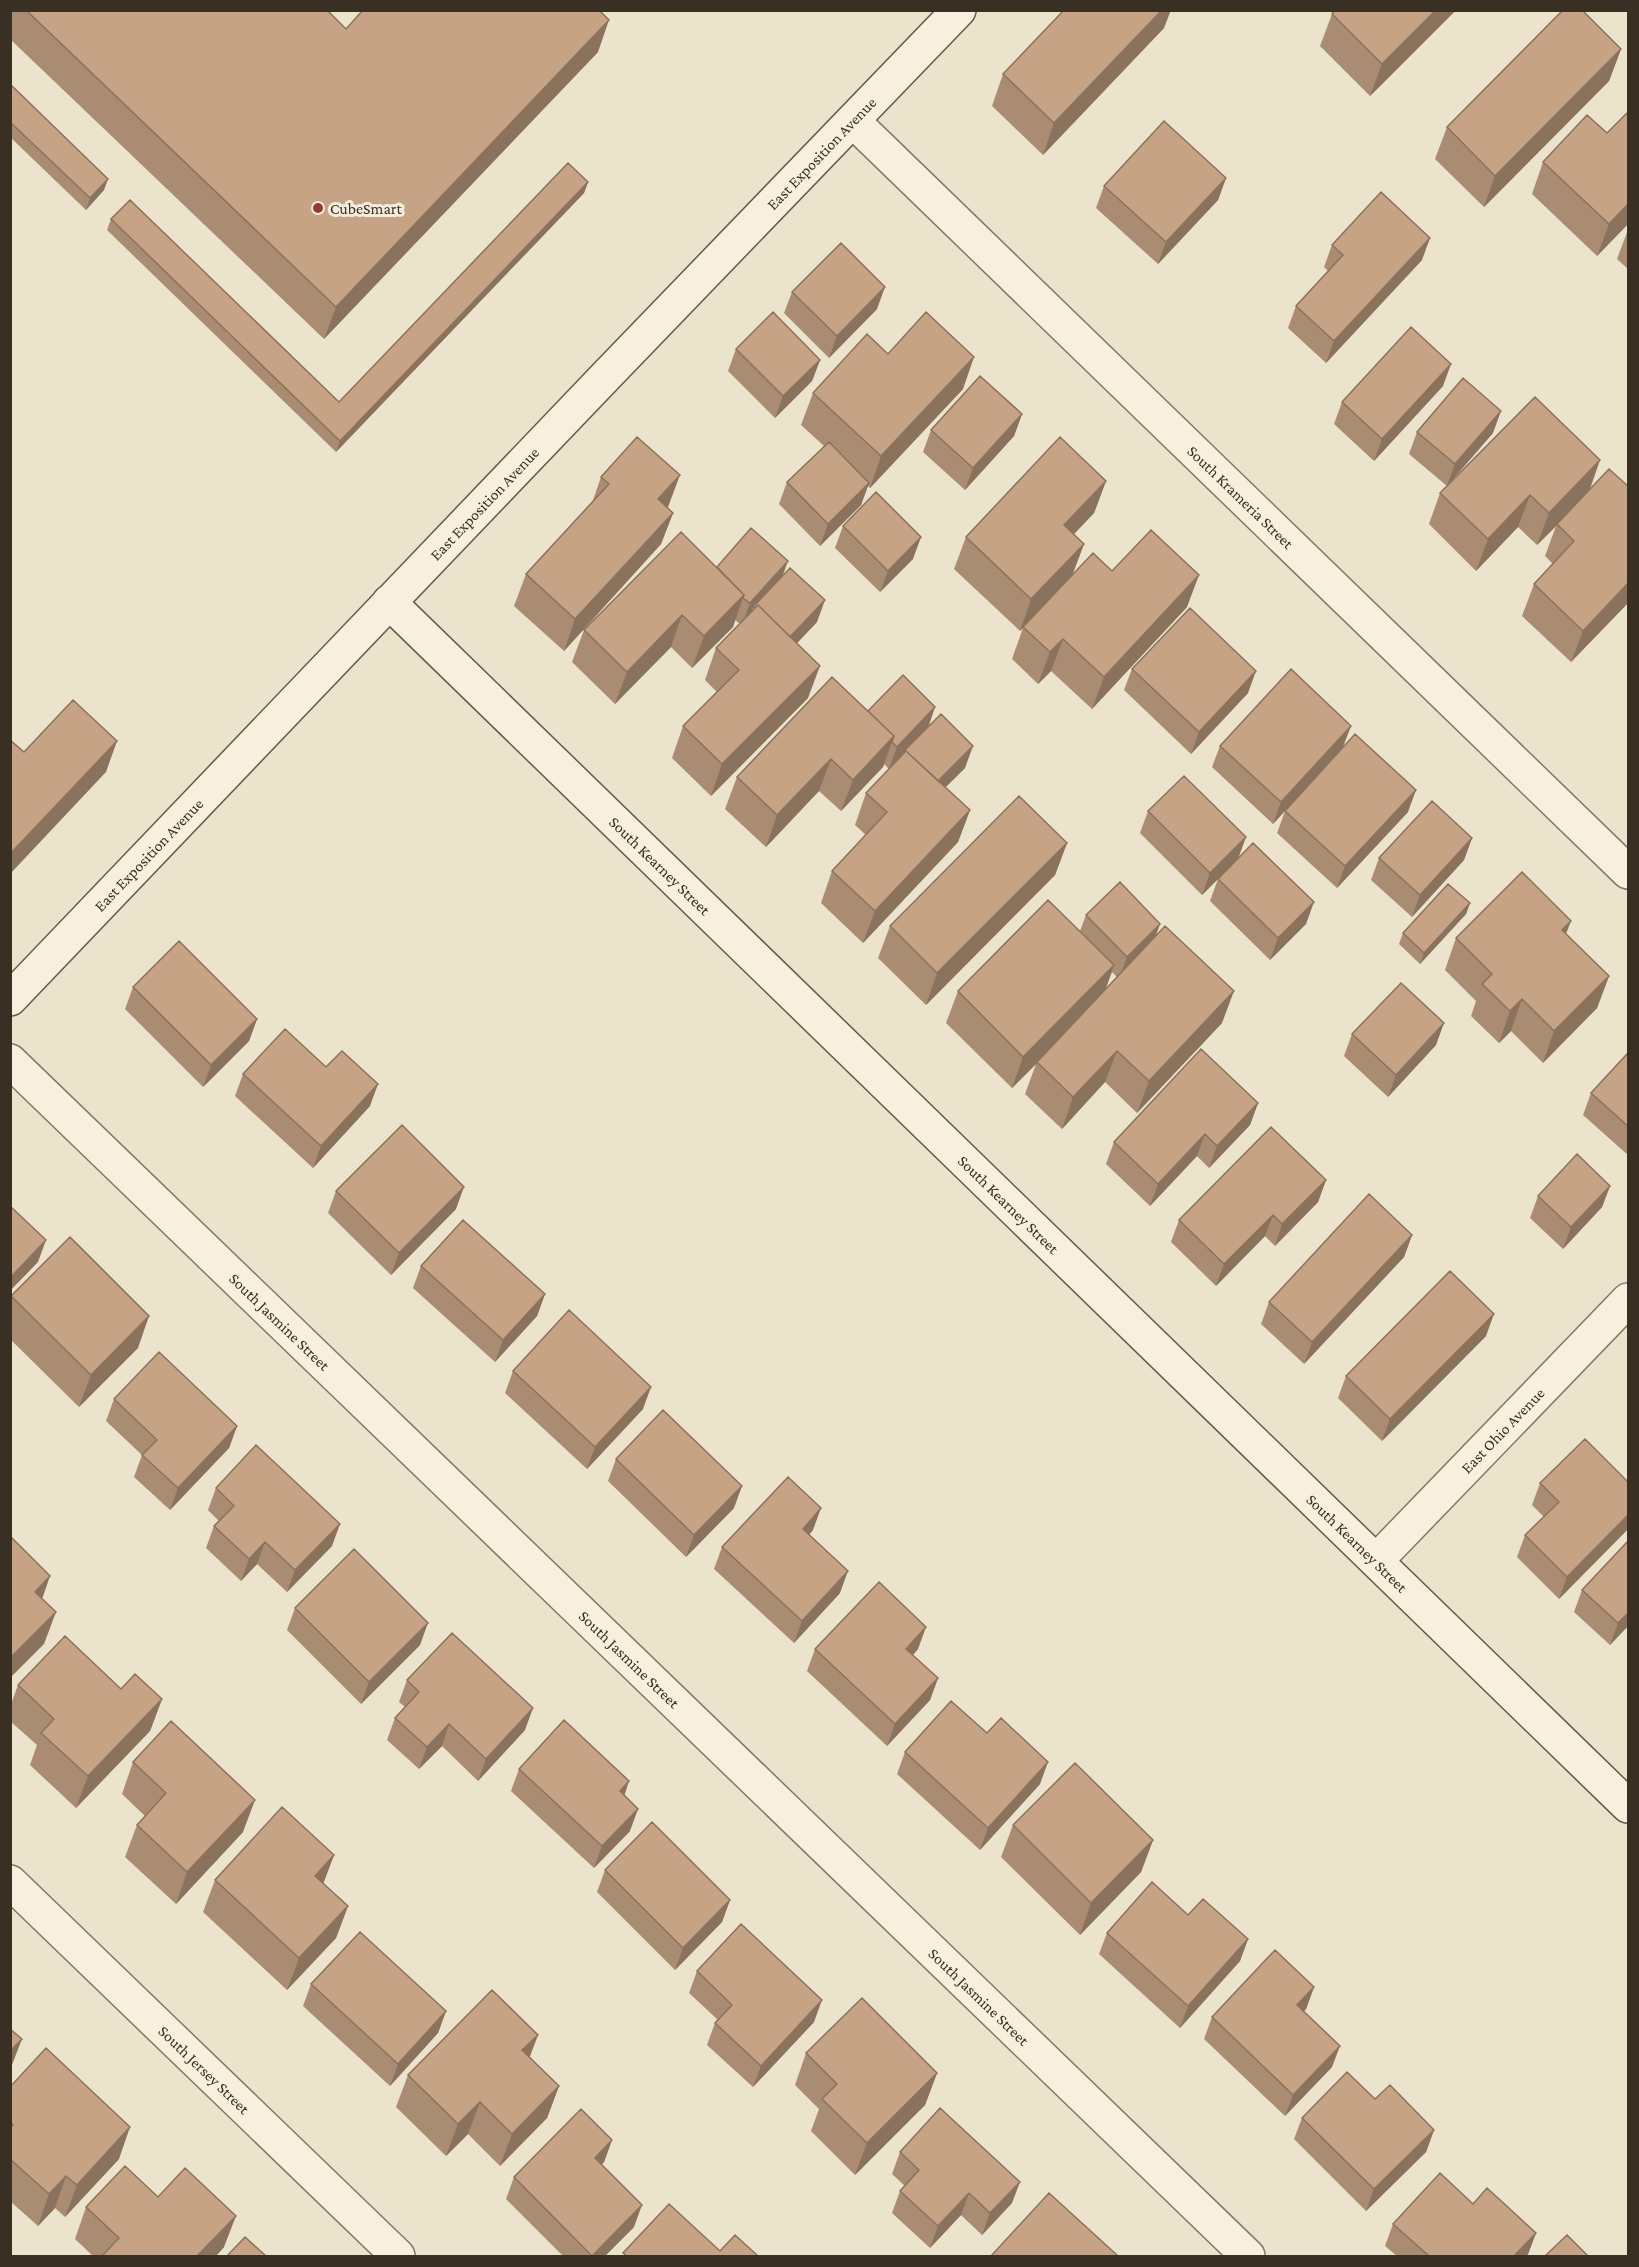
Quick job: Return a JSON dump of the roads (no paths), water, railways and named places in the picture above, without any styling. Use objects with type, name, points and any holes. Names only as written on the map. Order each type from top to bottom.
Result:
[{"type":"street","name":"East Exposition Avenue","points":[[10,999],[959,10]]},
{"type":"street","name":"South Krameria Street","points":[[853,121],[1629,872]]},
{"type":"street","name":"South Kearney Street","points":[[389,602],[1629,1806]]},
{"type":"street","name":"South Jasmine Street","points":[[10,1061],[1248,2256]]},
{"type":"street","name":"East Ohio Avenue","points":[[1376,1561],[1629,1300]]},
{"type":"street","name":"South Jersey Street","points":[[10,1882],[398,2256]]},
{"type":"place","name":"CubeSmart","points":[[318,208]]}]
